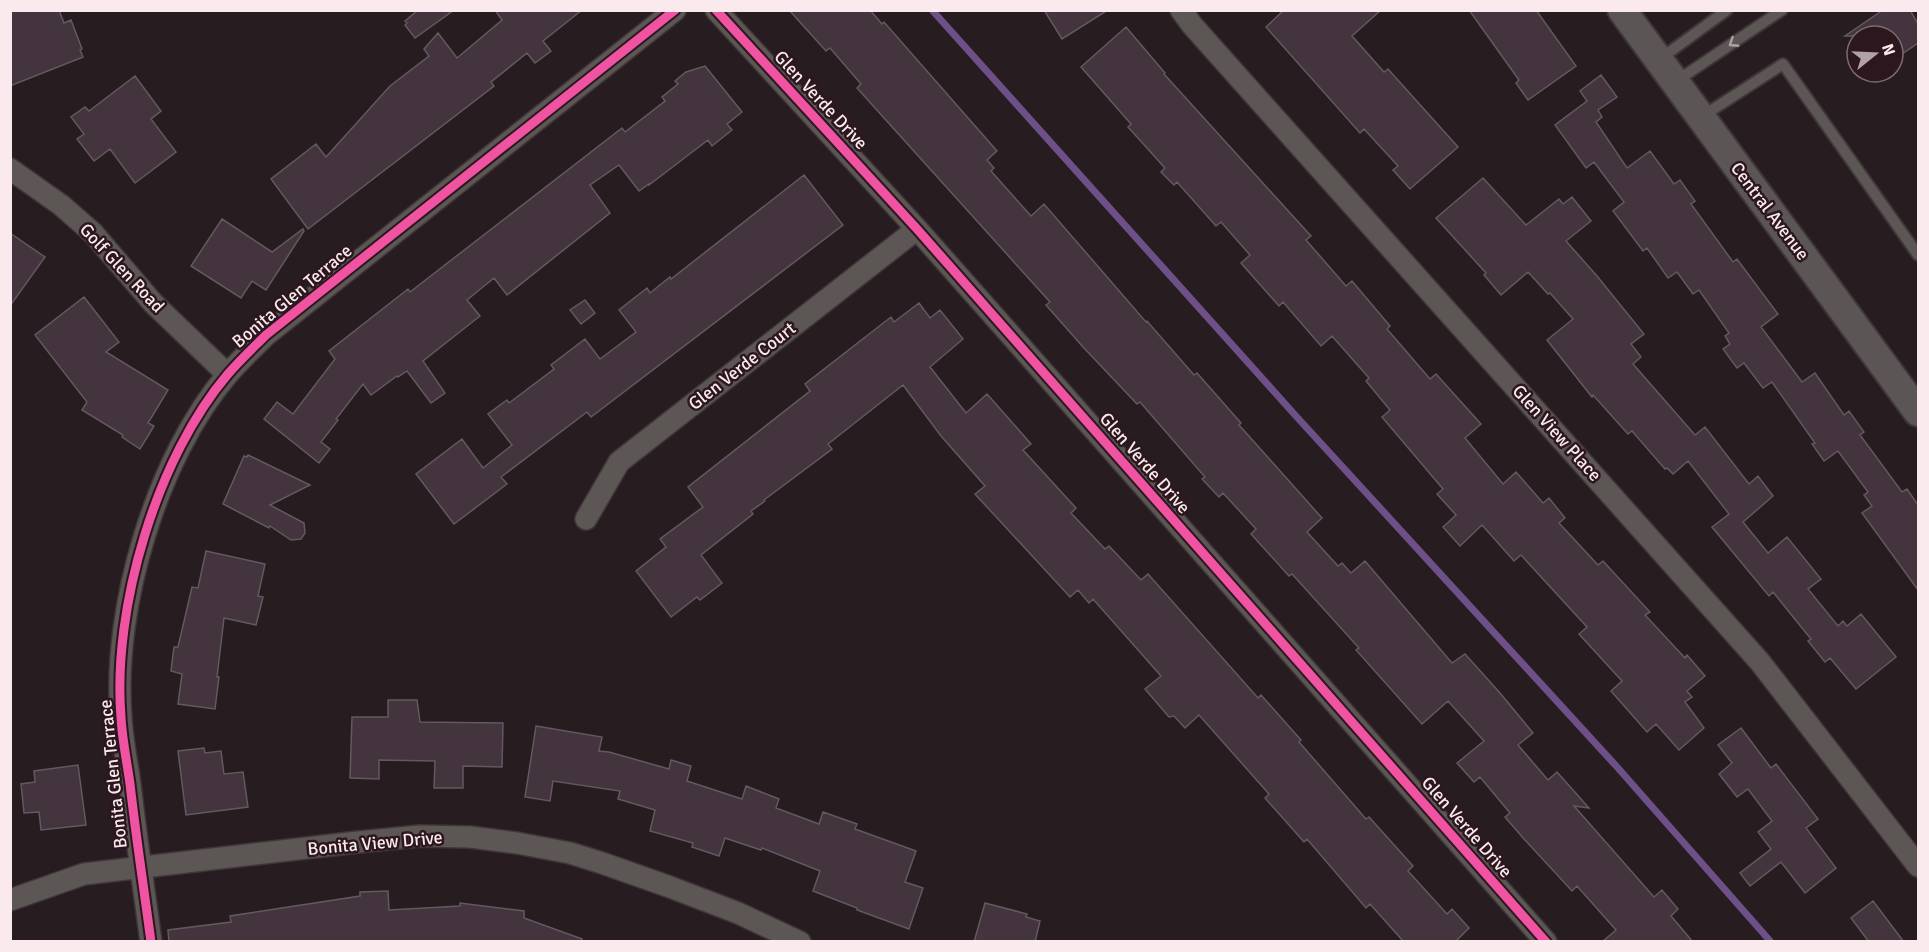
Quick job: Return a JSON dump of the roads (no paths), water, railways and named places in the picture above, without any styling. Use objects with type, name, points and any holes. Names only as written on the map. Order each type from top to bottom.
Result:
[{"type":"main road","name":"Central Avenue","points":[[1622,10],[1912,400]]},
{"type":"street","name":"Bonita Glen Terrace","points":[[151,942],[120,717],[122,643],[135,569],[147,525],[171,466],[188,434],[227,374],[266,335],[675,10]]},
{"type":"street","name":"Glen Verde Drive","points":[[716,10],[917,229],[1546,942]]},
{"type":"street","name":"Glen View Place","points":[[1181,10],[1753,654],[1918,866]]},
{"type":"street","name":"Golf Glen Road","points":[[10,169],[61,205],[93,233],[153,303],[227,374]]},
{"type":"street","name":"Glen Verde Court","points":[[585,519],[619,462],[917,229]]},
{"type":"street","name":"Bonita View Drive","points":[[10,900],[84,874],[420,836],[496,839],[570,853],[602,863],[728,909],[800,942]]},
{"type":"lane","points":[[1667,71],[1727,10]]},
{"type":"lane","points":[[1667,71],[1782,10]]},
{"type":"lane","points":[[1701,117],[1783,64],[1918,255]]},
{"type":"waterway","points":[[932,10],[1295,415],[1618,768],[1771,942]]}]
